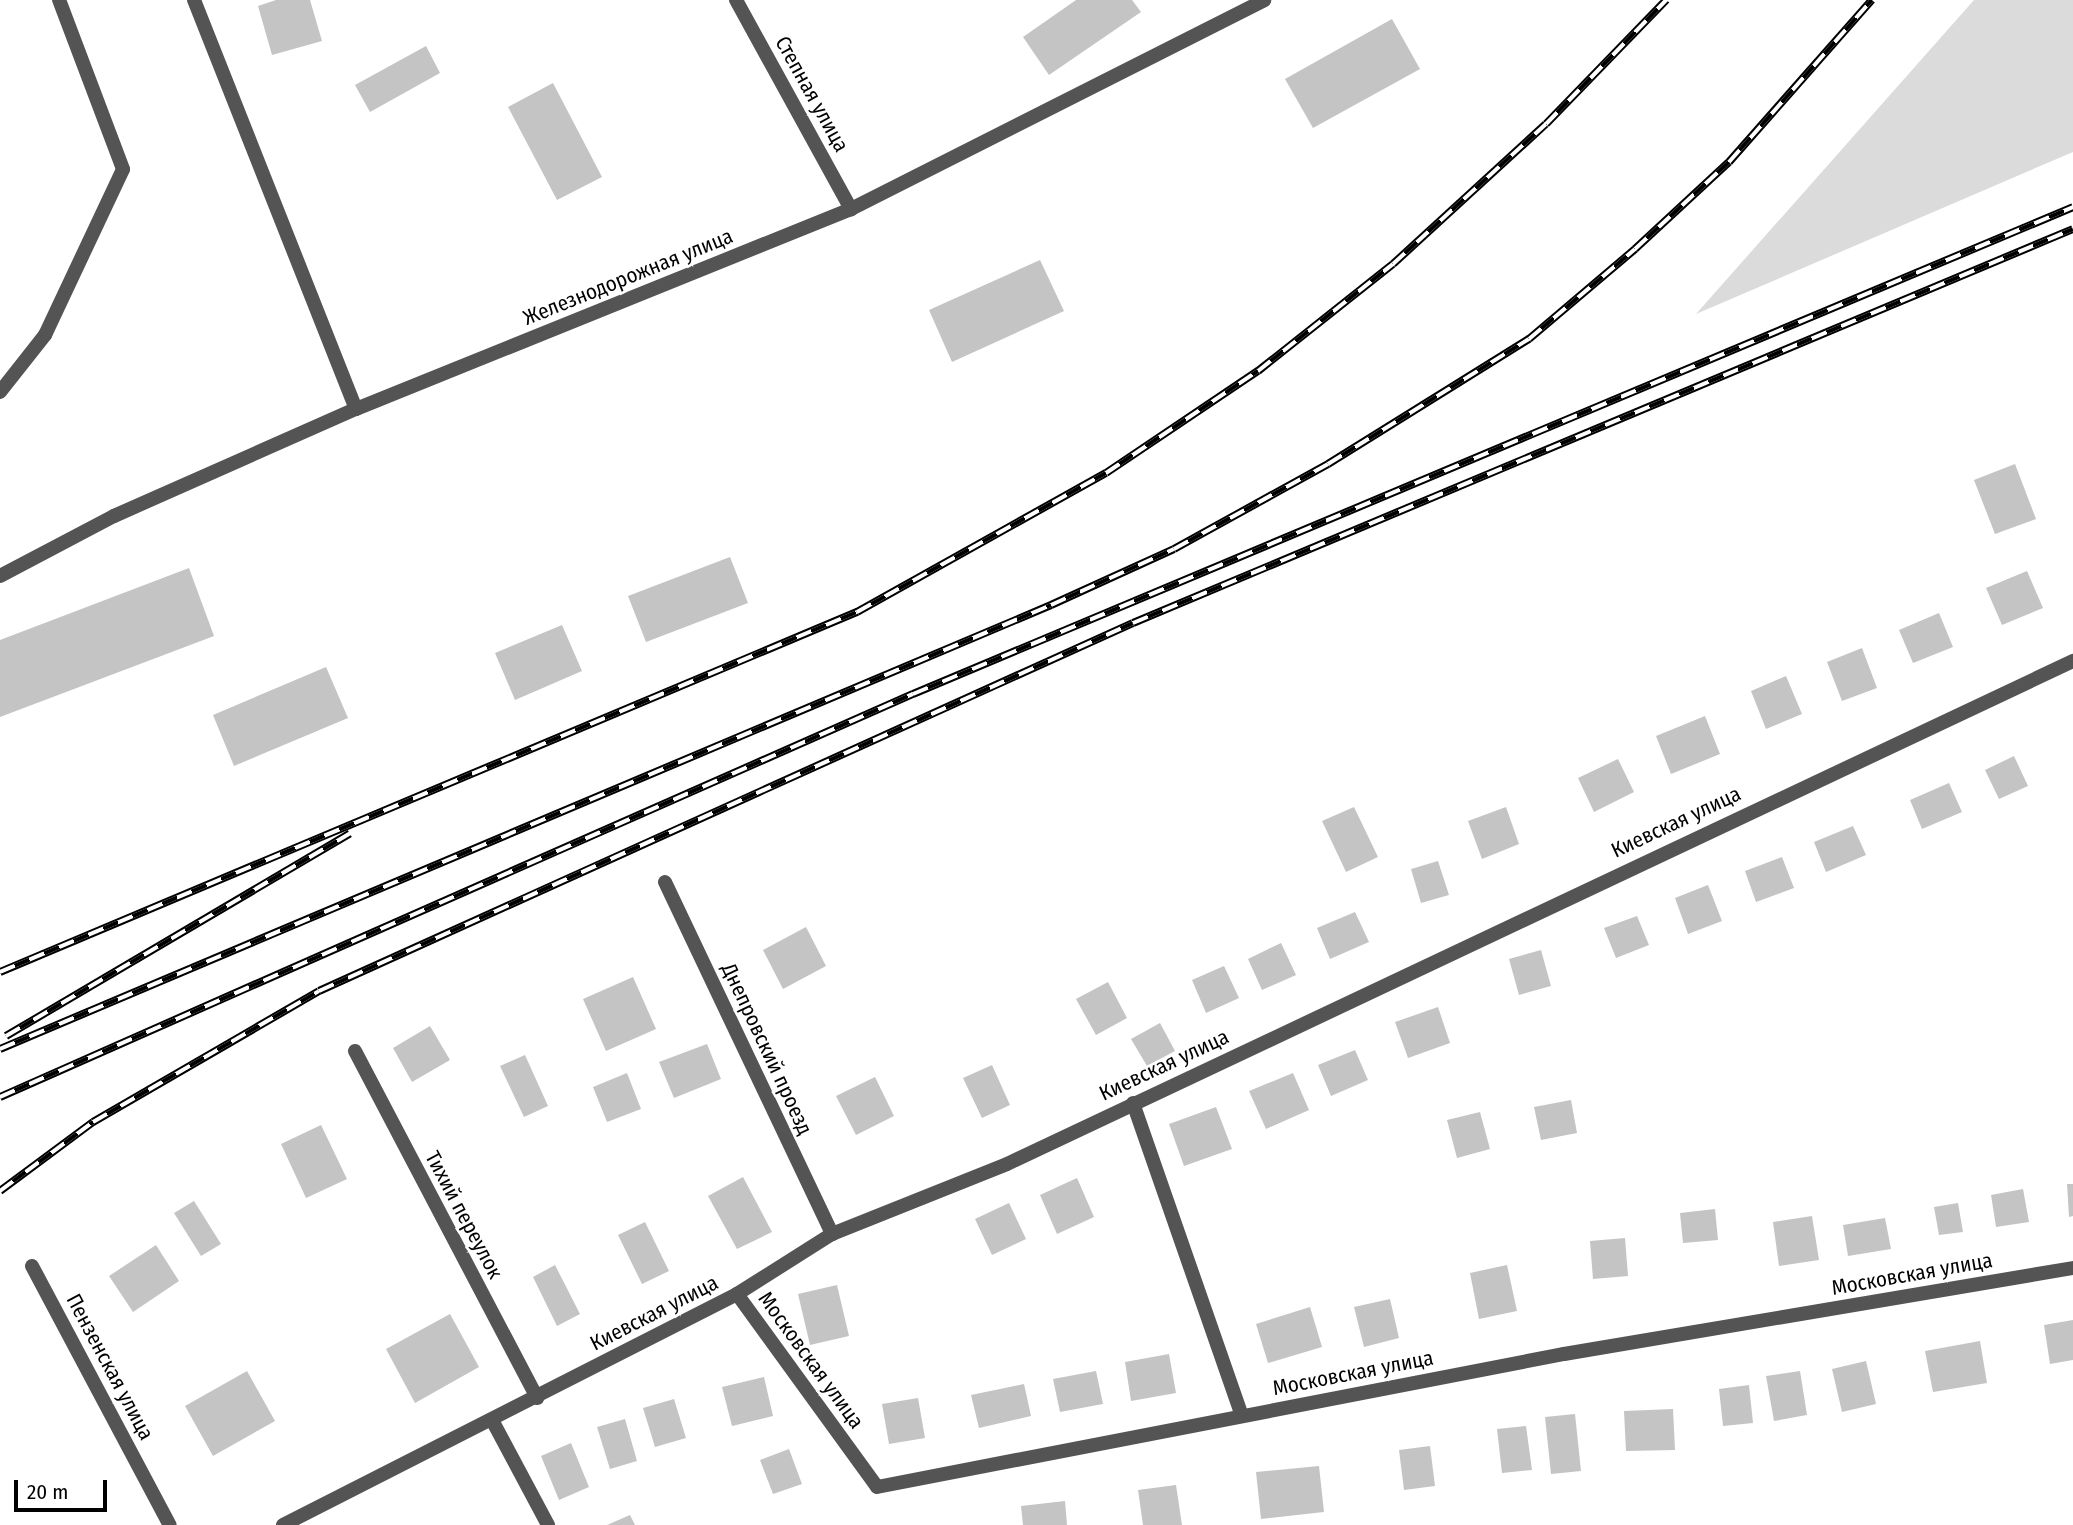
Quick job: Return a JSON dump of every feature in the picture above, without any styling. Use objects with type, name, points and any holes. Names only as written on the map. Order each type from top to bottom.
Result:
[{"type":"street","points":[[0,392],[45,335],[123,169],[59,0]]},
{"type":"street","points":[[194,0],[356,409]]},
{"type":"street","name":"Степная улица","points":[[736,0],[851,209]]},
{"type":"street","name":"Железнодорожная улица","points":[[0,576],[114,516],[356,409],[851,209],[1264,0]]},
{"type":"street","name":"Киевская улица","points":[[283,1525],[737,1294],[832,1234],[1007,1164],[2073,661]]},
{"type":"street","name":"Днепровский проезд","points":[[665,882],[832,1234]]},
{"type":"street","name":"Тихий переулок","points":[[355,1051],[537,1398]]},
{"type":"street","points":[[1133,1103],[1242,1416]]},
{"type":"street","name":"Пензенская улица","points":[[32,1266],[170,1525]]},
{"type":"street","name":"Московская улица","points":[[737,1294],[877,1487],[1563,1354],[2073,1268]]},
{"type":"street","points":[[492,1420],[548,1525]]},
{"type":"shaded area","points":[[1974,0],[2073,0],[2073,152],[1696,314]]},
{"type":"building","points":[[276,0],[310,0],[322,41],[272,55],[258,6]]},
{"type":"building","points":[[1076,0],[1132,0],[1141,12],[1049,75],[1023,37]]},
{"type":"building","points":[[1392,19],[1420,69],[1313,128],[1285,79]]},
{"type":"building","points":[[426,46],[440,73],[370,112],[355,85]]},
{"type":"building","points":[[553,83],[602,177],[557,200],[508,107]]},
{"type":"building","points":[[1040,260],[1064,311],[952,362],[929,310]]},
{"type":"building","points":[[2015,464],[2036,519],[1995,534],[1974,480]]},
{"type":"building","points":[[730,557],[748,603],[646,642],[628,596]]},
{"type":"building","points":[[189,568],[214,636],[0,717],[0,640]]},
{"type":"building","points":[[2027,571],[2043,608],[2002,625],[1986,588]]},
{"type":"building","points":[[1939,613],[1953,647],[1913,663],[1899,630]]},
{"type":"building","points":[[562,625],[582,671],[515,700],[495,653]]},
{"type":"building","points":[[1862,648],[1877,688],[1842,701],[1827,662]]},
{"type":"building","points":[[326,667],[348,718],[234,766],[213,715]]},
{"type":"building","points":[[1786,676],[1802,714],[1766,729],[1751,691]]},
{"type":"building","points":[[1705,716],[1720,754],[1671,774],[1656,736]]},
{"type":"building","points":[[2014,756],[2028,786],[1999,799],[1985,770]]},
{"type":"building","points":[[1618,759],[1634,792],[1594,812],[1578,778]]},
{"type":"building","points":[[1949,783],[1962,812],[1922,829],[1910,800]]},
{"type":"building","points":[[1354,807],[1378,857],[1346,872],[1322,821]]},
{"type":"building","points":[[1506,807],[1519,844],[1482,859],[1468,821]]},
{"type":"building","points":[[1853,826],[1866,855],[1826,872],[1814,842]]},
{"type":"building","points":[[1782,857],[1794,888],[1756,902],[1745,871]]},
{"type":"building","points":[[1438,861],[1449,895],[1421,903],[1411,869]]},
{"type":"building","points":[[1708,885],[1722,921],[1688,934],[1675,898]]},
{"type":"building","points":[[1355,912],[1369,942],[1330,959],[1317,928]]},
{"type":"building","points":[[1637,916],[1649,945],[1616,958],[1604,928]]},
{"type":"building","points":[[806,927],[826,966],[783,989],[763,950]]},
{"type":"building","points":[[1281,943],[1296,975],[1262,990],[1248,959]]},
{"type":"building","points":[[1541,950],[1551,986],[1519,995],[1509,959]]},
{"type":"building","points":[[1224,966],[1239,998],[1206,1013],[1192,980]]},
{"type":"building","points":[[633,977],[656,1029],[606,1051],[583,999]]},
{"type":"building","points":[[1108,982],[1127,1018],[1096,1035],[1076,999]]},
{"type":"building","points":[[1438,1007],[1450,1043],[1408,1058],[1395,1022]]},
{"type":"building","points":[[1160,1023],[1175,1051],[1147,1066],[1131,1039]]},
{"type":"building","points":[[430,1026],[450,1060],[412,1082],[393,1048]]},
{"type":"building","points":[[707,1044],[721,1079],[674,1098],[659,1062]]},
{"type":"building","points":[[1355,1050],[1368,1080],[1331,1096],[1318,1065]]},
{"type":"building","points":[[525,1055],[548,1106],[524,1117],[500,1066]]},
{"type":"building","points":[[992,1065],[1010,1105],[982,1118],[963,1078]]},
{"type":"building","points":[[627,1073],[641,1109],[607,1122],[593,1087]]},
{"type":"building","points":[[1293,1073],[1309,1110],[1266,1129],[1249,1091]]},
{"type":"building","points":[[875,1077],[894,1116],[856,1135],[836,1096]]},
{"type":"building","points":[[1571,1100],[1577,1133],[1541,1140],[1534,1107]]},
{"type":"building","points":[[1216,1107],[1232,1149],[1184,1166],[1169,1124]]},
{"type":"building","points":[[1480,1112],[1490,1149],[1457,1158],[1447,1120]]},
{"type":"building","points":[[321,1125],[347,1179],[306,1198],[281,1144]]},
{"type":"building","points":[[743,1177],[772,1232],[737,1249],[708,1196]]},
{"type":"building","points":[[1077,1178],[1094,1217],[1057,1234],[1040,1195]]},
{"type":"building","points":[[2067,1184],[2073,1184],[2073,1216],[2069,1217]]},
{"type":"building","points":[[2023,1189],[2029,1222],[1996,1227],[1991,1195]]},
{"type":"building","points":[[194,1201],[221,1244],[201,1256],[174,1213]]},
{"type":"building","points":[[1009,1203],[1026,1239],[992,1255],[975,1219]]},
{"type":"building","points":[[1958,1203],[1963,1232],[1939,1235],[1934,1207]]},
{"type":"building","points":[[1715,1209],[1718,1240],[1683,1243],[1680,1213]]},
{"type":"building","points":[[1812,1216],[1819,1260],[1779,1266],[1773,1222]]},
{"type":"building","points":[[1885,1218],[1891,1249],[1848,1256],[1843,1225]]},
{"type":"building","points":[[645,1222],[669,1271],[642,1284],[618,1235]]},
{"type":"building","points":[[1625,1238],[1628,1276],[1593,1279],[1590,1241]]},
{"type":"building","points":[[156,1245],[179,1281],[133,1312],[109,1276]]},
{"type":"building","points":[[555,1265],[580,1314],[557,1326],[533,1277]]},
{"type":"building","points":[[1507,1265],[1517,1311],[1479,1319],[1470,1273]]},
{"type":"building","points":[[837,1285],[849,1336],[810,1345],[798,1294]]},
{"type":"building","points":[[1390,1299],[1399,1338],[1364,1347],[1354,1307]]},
{"type":"building","points":[[1310,1307],[1322,1347],[1268,1363],[1256,1324]]},
{"type":"building","points":[[450,1314],[479,1367],[415,1403],[386,1349]]},
{"type":"building","points":[[2073,1320],[2073,1360],[2050,1364],[2044,1325]]},
{"type":"building","points":[[1980,1341],[1987,1383],[1933,1392],[1925,1351]]},
{"type":"building","points":[[1169,1354],[1176,1393],[1131,1401],[1125,1362]]},
{"type":"building","points":[[1866,1361],[1876,1404],[1842,1412],[1832,1369]]},
{"type":"building","points":[[247,1371],[275,1421],[213,1456],[185,1406]]},
{"type":"building","points":[[1096,1371],[1103,1404],[1060,1412],[1053,1379]]},
{"type":"building","points":[[1800,1371],[1807,1415],[1774,1421],[1766,1376]]},
{"type":"building","points":[[764,1377],[773,1416],[732,1426],[722,1387]]},
{"type":"building","points":[[1024,1384],[1031,1416],[979,1428],[971,1395]]},
{"type":"building","points":[[1749,1385],[1753,1423],[1723,1426],[1719,1389]]},
{"type":"building","points":[[918,1398],[925,1438],[889,1444],[882,1404]]},
{"type":"building","points":[[674,1399],[686,1438],[655,1447],[643,1408]]},
{"type":"building","points":[[1673,1409],[1675,1450],[1626,1451],[1624,1411]]},
{"type":"building","points":[[1575,1414],[1581,1471],[1551,1474],[1545,1417]]},
{"type":"building","points":[[625,1419],[637,1461],[610,1469],[597,1427]]},
{"type":"building","points":[[1526,1426],[1532,1470],[1502,1473],[1497,1429]]},
{"type":"building","points":[[571,1443],[589,1487],[559,1500],[541,1456]]},
{"type":"building","points":[[1430,1446],[1435,1486],[1404,1490],[1399,1450]]},
{"type":"building","points":[[789,1449],[802,1484],[773,1494],[760,1460]]},
{"type":"building","points":[[1319,1466],[1324,1512],[1261,1519],[1256,1472]]},
{"type":"building","points":[[1176,1485],[1182,1525],[1143,1525],[1138,1490]]},
{"type":"building","points":[[1065,1501],[1067,1525],[1023,1525],[1021,1506]]},
{"type":"building","points":[[630,1515],[635,1525],[607,1525]]},
{"type":"railway","points":[[0,972],[857,612],[1106,473],[1258,371],[1393,264],[1546,124],[1666,0]]},
{"type":"railway","points":[[0,1049],[1051,605],[1174,549],[1328,464],[1529,339],[1635,249],[1729,162],[1872,0]]},
{"type":"railway","points":[[0,1097],[913,694],[2073,207]]},
{"type":"railway","points":[[0,1191],[93,1122],[319,991],[1133,623],[2073,229]]},
{"type":"railway","points":[[6,1036],[350,833]]}]
